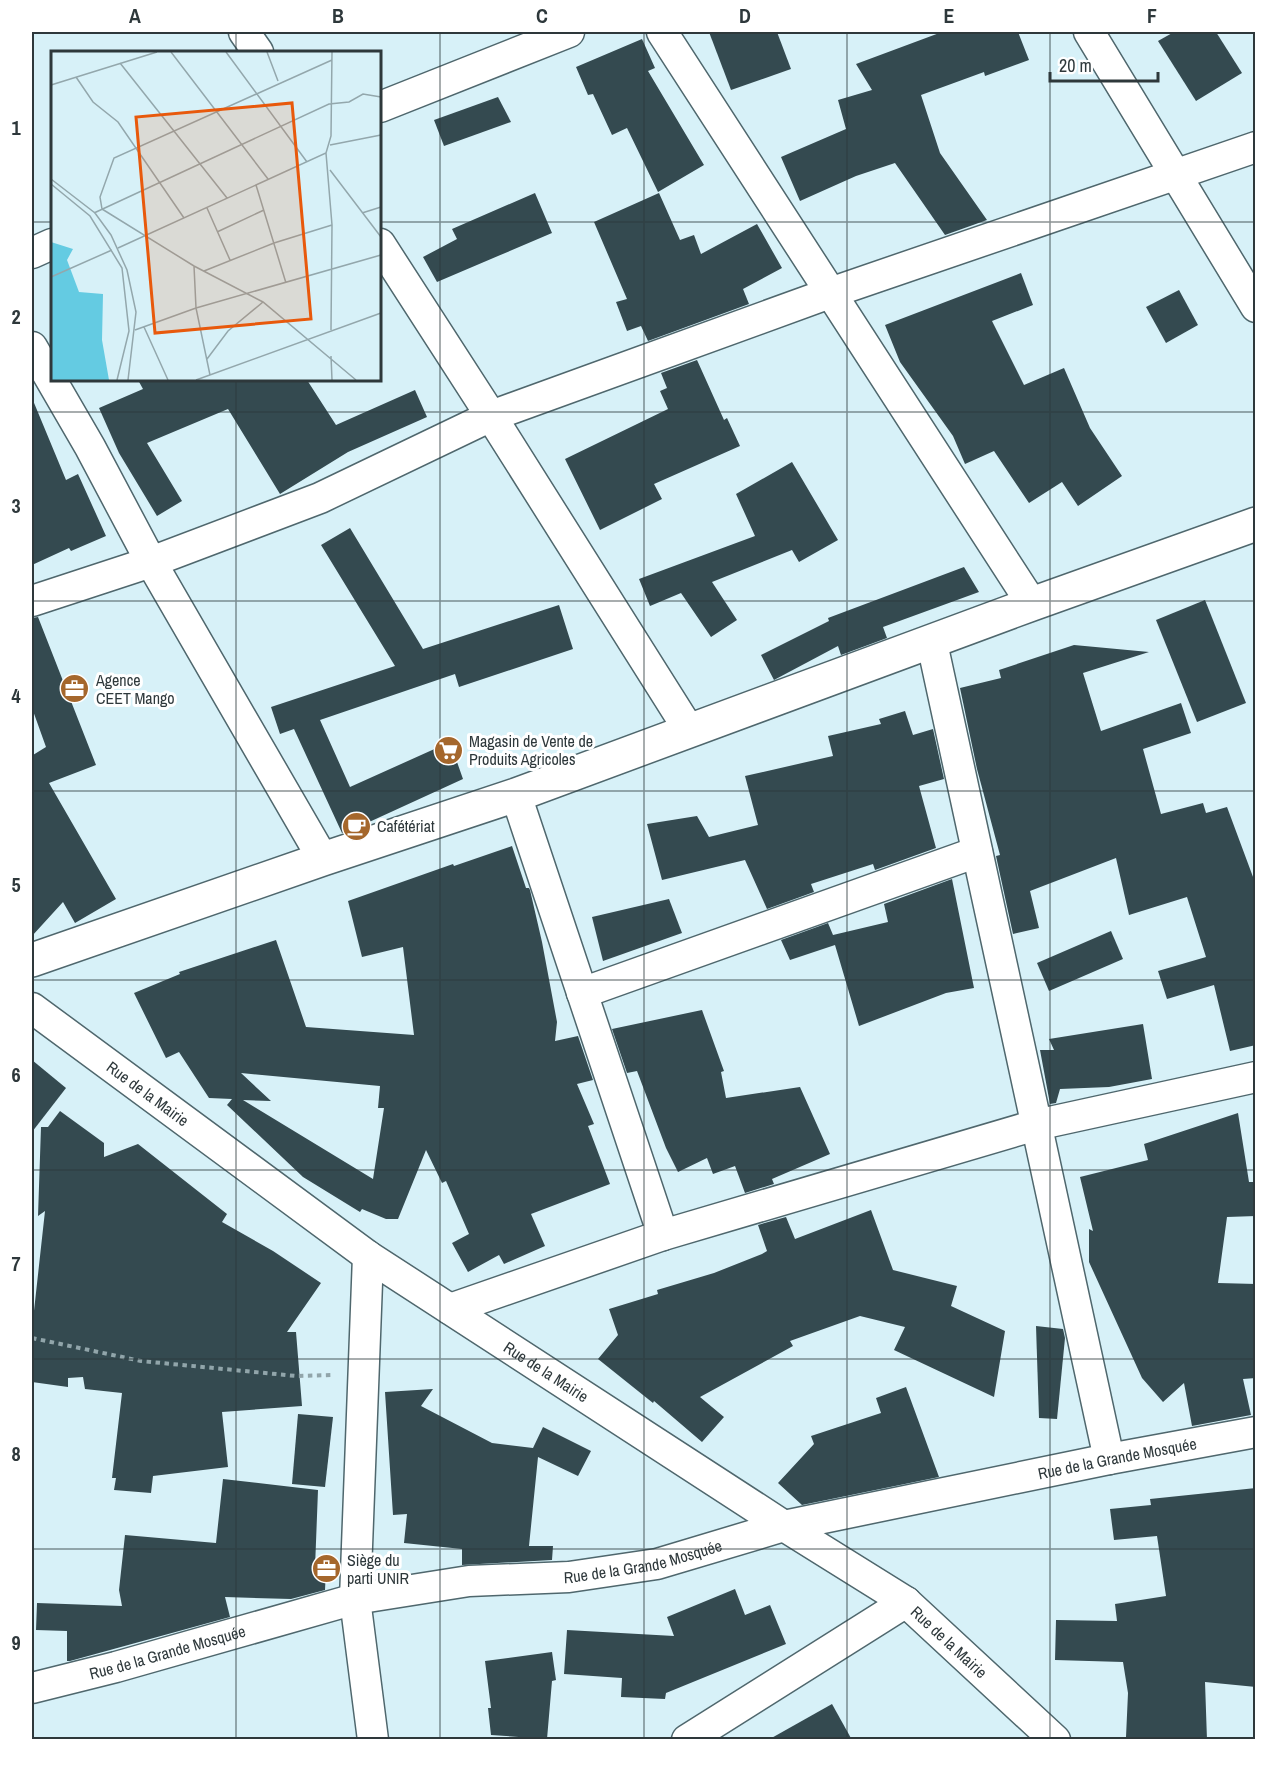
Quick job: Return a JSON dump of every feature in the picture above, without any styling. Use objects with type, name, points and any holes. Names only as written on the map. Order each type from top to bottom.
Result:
[{"type":"main road","points":[[32,960],[516,795],[932,643],[1032,604],[1256,525]]},
{"type":"street","points":[[244,32],[257,51]]},
{"type":"street","points":[[381,106],[569,32]]},
{"type":"street","points":[[662,32],[1032,604]]},
{"type":"street","points":[[1089,32],[1256,307]]},
{"type":"street","points":[[32,602],[151,562],[320,498],[491,416],[830,293],[1256,147]]},
{"type":"street","points":[[32,253],[51,244]]},
{"type":"street","points":[[381,246],[689,730]]},
{"type":"street","points":[[32,347],[51,380]]},
{"type":"street","points":[[52,381],[90,447],[151,562],[323,859]]},
{"type":"street","points":[[932,643],[1110,1459]]},
{"type":"street","points":[[516,795],[663,1235]]},
{"type":"street","points":[[582,993],[977,852]]},
{"type":"street","name":"Rue de la Mairie","points":[[32,1008],[368,1256],[784,1526],[906,1602],[1054,1740]]},
{"type":"street","points":[[450,1309],[663,1235],[1036,1125],[1256,1077]]},
{"type":"street","points":[[368,1256],[355,1599],[373,1740]]},
{"type":"street","name":"Rue de la Grande Mosquée","points":[[32,1688],[116,1667],[355,1599],[469,1581],[569,1577],[657,1564],[784,1526],[1110,1459],[1256,1432]]},
{"type":"street","points":[[687,1740],[906,1602]]},
{"type":"path","points":[[32,1338],[141,1361],[296,1376],[364,1374]]},
{"type":"building","points":[[709,32],[777,32],[791,69],[731,90]]},
{"type":"building","points":[[942,32],[1018,32],[1029,60],[985,76],[984,72],[921,95],[940,153],[987,220],[945,235],[895,163],[856,176],[800,201],[781,157],[846,129],[838,100],[872,90],[856,64]]},
{"type":"building","points":[[1174,32],[1216,32],[1242,73],[1196,101],[1158,41]]},
{"type":"building","points":[[642,39],[655,68],[648,71],[704,165],[658,192],[627,128],[612,135],[593,94],[588,95],[576,67]]},
{"type":"building","points":[[498,97],[511,122],[444,146],[434,120]]},
{"type":"building","points":[[535,193],[552,233],[437,282],[423,257],[457,239],[452,229]]},
{"type":"building","points":[[659,193],[680,240],[694,235],[701,254],[757,224],[782,268],[743,289],[749,304],[648,341],[641,326],[627,331],[616,302],[627,299],[594,222]]},
{"type":"building","points":[[1021,273],[1033,305],[992,321],[1024,385],[1064,368],[1090,428],[1122,476],[1078,506],[1062,482],[1029,503],[994,451],[965,464],[953,436],[900,362],[885,325]]},
{"type":"building","points":[[1179,290],[1198,325],[1166,343],[1146,307]]},
{"type":"building","points":[[697,360],[724,420],[727,418],[740,446],[654,484],[662,499],[600,530],[565,459],[668,409],[660,391],[667,388],[661,373]]},
{"type":"building","points":[[139,381],[308,381],[336,425],[415,390],[427,417],[348,452],[280,494],[228,409],[147,443],[182,501],[157,516],[119,453],[99,408],[143,389]]},
{"type":"building","points":[[32,398],[66,480],[78,474],[106,536],[71,551],[69,548],[32,565]]},
{"type":"building","points":[[792,462],[838,540],[799,562],[792,550],[712,582],[737,620],[711,637],[681,593],[650,606],[639,579],[755,536],[736,494]]},
{"type":"building","points":[[350,528],[423,649],[559,605],[573,649],[459,687],[455,674],[320,720],[350,787],[450,742],[463,779],[368,824],[342,833],[294,729],[280,734],[271,707],[395,666],[321,545]]},
{"type":"building","points":[[964,567],[979,592],[883,627],[887,638],[841,655],[838,646],[774,680],[761,655],[829,621],[828,618]]},
{"type":"building","points":[[1205,600],[1246,703],[1197,722],[1156,620]]},
{"type":"building","points":[[38,617],[96,765],[49,783],[116,899],[75,923],[63,902],[32,936],[32,753],[33,755],[46,747],[32,708],[32,618]]},
{"type":"building","points":[[1074,645],[1149,652],[1083,673],[1101,731],[1181,703],[1191,733],[1143,749],[1161,814],[1203,803],[1206,813],[1227,807],[1256,885],[1256,1045],[1230,1051],[1214,985],[1167,999],[1158,971],[1206,957],[1187,897],[1129,915],[1116,858],[1030,891],[1039,928],[1013,934],[996,856],[1000,855],[977,769],[960,688],[1001,678],[999,670]]},
{"type":"building","points":[[905,711],[913,735],[933,729],[944,779],[919,786],[936,848],[875,870],[873,864],[811,884],[814,892],[767,909],[745,860],[662,880],[647,824],[697,816],[709,837],[758,825],[745,776],[833,756],[828,736],[881,724],[879,719]]},
{"type":"building","points":[[512,846],[526,888],[530,890],[542,942],[557,1022],[555,1041],[578,1036],[593,1080],[577,1084],[594,1124],[588,1126],[610,1184],[531,1214],[545,1246],[504,1264],[499,1255],[468,1272],[452,1243],[469,1234],[446,1181],[442,1183],[426,1150],[398,1219],[386,1219],[362,1209],[360,1212],[303,1177],[227,1105],[232,1099],[209,1098],[179,1052],[166,1058],[134,993],[180,974],[179,972],[276,940],[306,1027],[414,1035],[403,947],[362,957],[348,901],[453,864],[454,866]],"holes":[[[241,1073],[380,1086],[378,1108],[384,1108],[373,1179],[243,1100],[271,1101]]]},
{"type":"building","points":[[952,879],[974,988],[946,993],[859,1026],[835,945],[790,960],[781,940],[828,923],[833,935],[888,922],[884,904]]},
{"type":"building","points":[[669,899],[682,933],[603,961],[592,917]]},
{"type":"building","points":[[1111,931],[1123,959],[1049,991],[1037,963]]},
{"type":"building","points":[[702,1010],[724,1071],[721,1072],[726,1098],[800,1087],[830,1154],[772,1179],[774,1184],[745,1193],[735,1166],[713,1174],[707,1158],[678,1172],[666,1148],[637,1071],[627,1073],[612,1029]]},
{"type":"building","points":[[1143,1024],[1152,1079],[1109,1087],[1060,1089],[1056,1103],[1050,1104],[1040,1050],[1054,1050],[1049,1039]]},
{"type":"building","points":[[32,1060],[66,1088],[32,1132]]},
{"type":"building","points":[[60,1111],[104,1143],[104,1157],[138,1144],[227,1214],[222,1222],[273,1251],[321,1283],[287,1332],[296,1332],[302,1406],[222,1412],[228,1467],[153,1476],[151,1493],[114,1490],[116,1478],[112,1478],[122,1393],[85,1389],[83,1377],[68,1378],[68,1387],[32,1382],[32,1329],[45,1211],[38,1216],[41,1127],[48,1127]]},
{"type":"building","points":[[1238,1113],[1249,1182],[1256,1182],[1256,1216],[1227,1217],[1218,1283],[1256,1284],[1256,1378],[1243,1379],[1251,1415],[1192,1426],[1184,1383],[1163,1402],[1142,1378],[1089,1262],[1089,1229],[1093,1231],[1080,1177],[1148,1160],[1144,1144]]},
{"type":"building","points":[[871,1210],[893,1270],[957,1286],[951,1306],[1005,1331],[994,1397],[894,1350],[905,1327],[860,1316],[790,1341],[793,1346],[700,1397],[724,1417],[702,1442],[654,1401],[653,1403],[598,1359],[618,1335],[609,1309],[658,1294],[657,1290],[714,1273],[762,1254],[767,1251],[758,1225],[786,1217],[795,1239]]},
{"type":"building","points":[[1036,1326],[1063,1329],[1065,1338],[1057,1419],[1039,1418]]},
{"type":"building","points":[[906,1387],[939,1477],[802,1505],[778,1483],[814,1444],[811,1436],[881,1413],[876,1398]]},
{"type":"building","points":[[433,1389],[421,1406],[492,1443],[533,1448],[543,1427],[591,1451],[578,1476],[538,1457],[529,1546],[553,1546],[552,1560],[462,1565],[462,1549],[404,1543],[407,1514],[393,1515],[385,1392]]},
{"type":"building","points":[[298,1414],[333,1417],[325,1487],[292,1484]]},
{"type":"building","points":[[223,1479],[318,1490],[315,1568],[326,1569],[325,1590],[291,1599],[225,1597],[230,1617],[70,1661],[67,1661],[67,1631],[36,1630],[37,1603],[122,1606],[119,1590],[125,1535],[216,1543]]},
{"type":"building","points":[[1256,1488],[1256,1687],[1205,1682],[1207,1740],[1130,1740],[1130,1737],[1126,1737],[1128,1693],[1123,1662],[1055,1660],[1056,1620],[1117,1621],[1115,1604],[1166,1596],[1157,1536],[1114,1540],[1110,1509],[1151,1505],[1150,1499]]},
{"type":"building","points":[[735,1589],[745,1615],[770,1605],[786,1644],[666,1693],[665,1699],[621,1697],[622,1678],[564,1674],[567,1630],[674,1636],[667,1617]]},
{"type":"building","points":[[552,1652],[556,1680],[552,1681],[547,1739],[491,1735],[488,1708],[491,1708],[485,1661]]},
{"type":"building","points":[[832,1704],[852,1740],[768,1740]]},
{"type":"place","name":"Agence CEET Mango","points":[[75,689]]},
{"type":"place","name":"Magasin de Vente de Produits Agricoles","points":[[448,750]]},
{"type":"place","name":"Cafétériat","points":[[356,826]]},
{"type":"place","name":"Siège du parti UNIR","points":[[326,1569]]}]
